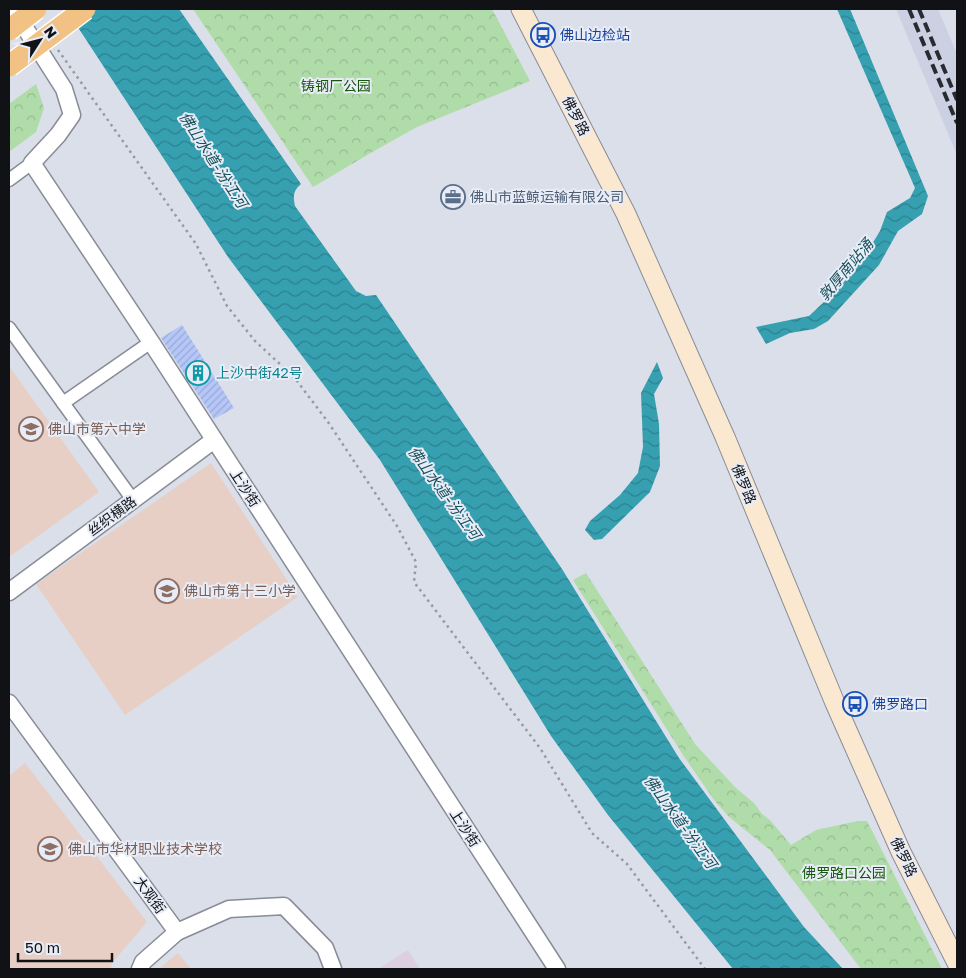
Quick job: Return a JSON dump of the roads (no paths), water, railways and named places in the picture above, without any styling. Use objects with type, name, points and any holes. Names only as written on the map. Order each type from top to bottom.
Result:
[{"type":"highway","points":[[9,30],[36,9]]},
{"type":"highway","points":[[9,66],[85,9]]},
{"type":"main road","name":"佛罗路","points":[[522,9],[626,214],[725,437],[835,703],[901,852],[957,963]]},
{"type":"street","points":[[9,180],[32,163],[58,135],[72,115],[64,89],[13,9]]},
{"type":"street","name":"上沙街","points":[[32,163],[151,342],[557,969]]},
{"type":"street","points":[[9,328],[133,500]]},
{"type":"street","points":[[63,403],[151,342]]},
{"type":"street","name":"丝织横路","points":[[9,592],[214,440]]},
{"type":"street","name":"大观街","points":[[9,703],[177,932]]},
{"type":"street","points":[[140,969],[143,962],[177,932],[229,909],[284,906],[325,948],[333,969]]},
{"type":"water","name":"佛山水道-汾江河","points":[[66,9],[179,9],[301,184],[294,194],[295,206],[356,291],[366,296],[376,295],[562,569],[679,758],[804,927],[843,969],[733,969],[608,815],[551,736],[380,460],[228,257]]},
{"type":"water","points":[[837,9],[850,9],[928,196],[922,214],[898,231],[879,265],[828,321],[814,329],[790,333],[766,344],[756,327],[809,316],[840,287],[866,254],[880,231],[887,212],[910,198],[915,188]]},
{"type":"water","points":[[657,362],[663,378],[654,394],[659,424],[660,466],[650,492],[602,539],[594,540],[585,530],[590,521],[620,495],[638,473],[643,447],[641,393]]},
{"type":"railway","points":[[909,9],[957,123]]},
{"type":"railway","points":[[919,9],[957,100]]},
{"type":"place","name":"佛山边检站","points":[[543,35]]},
{"type":"place","name":"佛山市蓝鲸运输有限公司","points":[[453,197]]},
{"type":"place","name":"上沙中街42号","points":[[198,373]]},
{"type":"place","name":"佛山市第六中学","points":[[31,429]]},
{"type":"place","name":"佛山市第十三小学","points":[[167,591]]},
{"type":"place","name":"佛罗路口","points":[[855,704]]},
{"type":"place","name":"佛山市华材职业技术学校","points":[[50,849]]},
{"type":"park label","name":"铸钢厂公园","points":[[336,86]]},
{"type":"park label","name":"佛罗路口公园","points":[[844,873]]},
{"type":"water label","name":"敦厚南站涌","points":[[846,270]]}]
